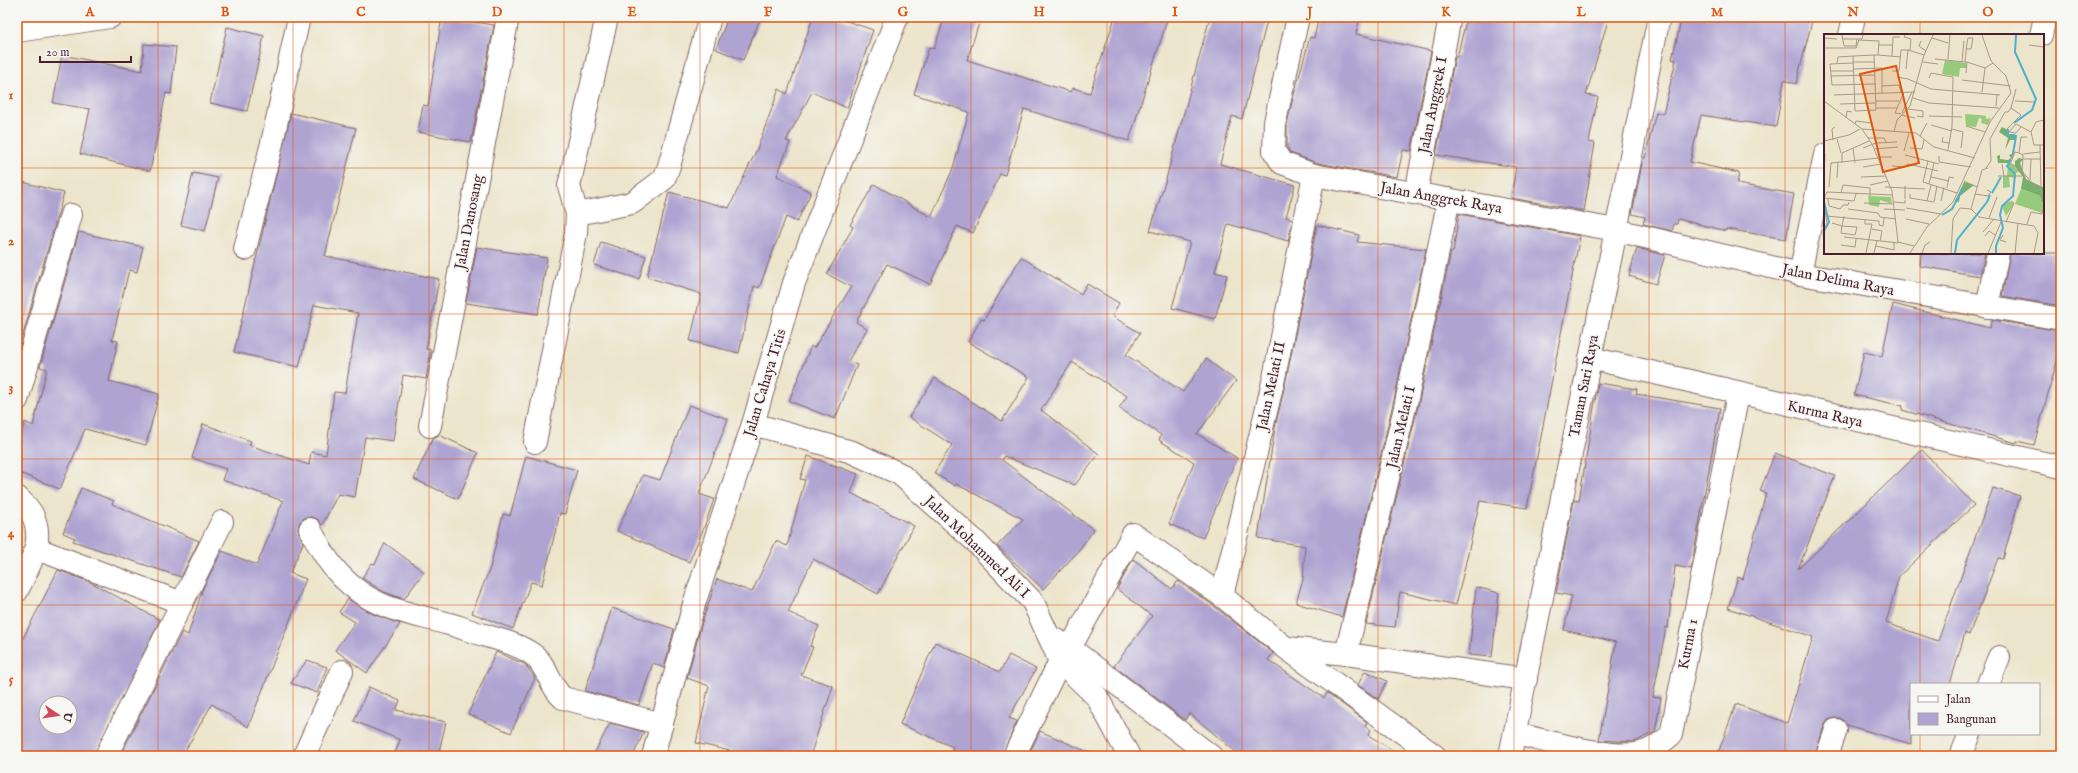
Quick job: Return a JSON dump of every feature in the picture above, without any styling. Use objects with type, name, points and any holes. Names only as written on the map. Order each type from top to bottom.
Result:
[{"type":"street","points":[[17,31],[110,17]]},
{"type":"street","points":[[245,249],[272,143],[298,17]]},
{"type":"street","name":"Jalan Danosang","points":[[430,426],[508,17]]},
{"type":"street","points":[[535,442],[576,233],[577,214],[569,186],[607,17]]},
{"type":"street","points":[[577,214],[632,204],[664,179],[669,166],[710,17]]},
{"type":"street","name":"Jalan Cahaya Titis","points":[[653,756],[694,604],[753,424],[794,283],[897,17]]},
{"type":"street","name":"Jalan Anggrek Raya","points":[[1298,17],[1275,122],[1274,150],[1282,163],[1314,176],[1416,193],[1616,230]]},
{"type":"street","name":"Jalan Anggrek I","points":[[1416,193],[1450,17]]},
{"type":"street","name":"Taman Sari Raya","points":[[1510,756],[1516,734],[1659,17]]},
{"type":"street","points":[[1850,34],[1854,17]]},
{"type":"street","points":[[2042,34],[2045,17]]},
{"type":"street","points":[[1800,274],[1824,160]]},
{"type":"street","name":"Jalan Melati II","points":[[1222,596],[1274,378],[1314,176]]},
{"type":"street","name":"Jalan Melati I","points":[[1346,654],[1406,403],[1449,199]]},
{"type":"street","points":[[17,400],[71,215]]},
{"type":"street","name":"Jalan Delima Raya","points":[[1616,230],[1800,274],[2061,319]]},
{"type":"street","points":[[1987,307],[1998,254]]},
{"type":"street","name":"Kurma Raya","points":[[1590,358],[1738,394],[2061,467]]},
{"type":"street","name":"Kurma 1","points":[[1516,734],[1612,754],[1637,754],[1655,748],[1671,735],[1738,394]]},
{"type":"street","name":"Jalan Mohammed Ali I","points":[[753,424],[852,452],[900,474],[975,541],[1033,602],[1047,635],[1065,655],[1097,697],[1130,756]]},
{"type":"street","points":[[17,498],[32,513],[38,531],[37,549],[17,591]]},
{"type":"street","points":[[106,756],[222,522]]},
{"type":"street","points":[[310,529],[325,557],[342,577],[360,593],[390,610],[448,624],[516,646],[532,654],[542,665],[555,691],[563,698],[662,724]]},
{"type":"street","points":[[1014,756],[1065,655],[1133,534],[1222,596],[1286,648],[1435,756]]},
{"type":"street","points":[[37,549],[182,603]]},
{"type":"street","points":[[1286,648],[1346,654],[1526,679]]},
{"type":"street","points":[[1065,655],[1211,756]]},
{"type":"street","points":[[1988,683],[1999,657]]},
{"type":"street","points":[[304,756],[342,671]]},
{"type":"street","points":[[1827,756],[1836,730]]},
{"type":"street","points":[[1961,756],[1970,735]]},
{"type":"building","points":[[442,17],[494,25],[471,142],[418,132],[423,105],[428,106]]},
{"type":"building","points":[[728,17],[761,17],[743,60],[716,49]]},
{"type":"building","points":[[813,17],[835,17],[873,30],[847,108],[812,92],[786,141],[790,142],[777,176],[811,192],[797,222],[786,217],[759,288],[754,286],[739,353],[690,341],[701,294],[647,277],[669,192],[729,208],[757,149],[779,89],[787,94]]},
{"type":"building","points":[[945,17],[981,17],[967,60],[1071,92],[1073,88],[1090,93],[1115,17],[1168,17],[1129,141],[1024,109],[1005,175],[1000,174],[973,233],[957,226],[930,284],[887,264],[856,322],[867,329],[848,361],[857,365],[835,419],[789,401],[811,346],[814,348],[851,287],[827,274],[853,227],[850,225],[874,184],[931,217],[952,171],[969,112],[914,94],[929,47],[934,49]]},
{"type":"building","points":[[1210,17],[1268,17],[1242,119],[1232,116],[1220,164],[1295,185],[1286,217],[1293,219],[1288,241],[1228,224],[1215,272],[1227,275],[1215,319],[1172,308],[1190,242],[1150,231],[1166,179]]},
{"type":"building","points":[[1319,17],[1360,17],[1356,34],[1431,51],[1411,151],[1403,150],[1397,177],[1317,163],[1290,153],[1287,147],[1287,124],[1293,98],[1310,37],[1314,38]]},
{"type":"building","points":[[1467,17],[1609,17],[1586,95],[1598,97],[1589,142],[1595,143],[1584,211],[1511,198],[1516,167],[1436,155],[1455,57],[1457,57]]},
{"type":"building","points":[[1682,17],[1813,17],[1796,84],[1784,80],[1776,127],[1701,115],[1690,162],[1739,173],[1737,184],[1794,194],[1786,239],[1726,229],[1726,231],[1678,219],[1677,224],[1674,224],[1672,231],[1643,224],[1645,217],[1632,214],[1643,158],[1645,158],[1656,112],[1663,114],[1676,60],[1672,59]]},
{"type":"building","points":[[227,27],[264,36],[247,111],[210,103]]},
{"type":"building","points":[[144,44],[176,47],[171,94],[166,93],[150,171],[80,154],[90,109],[53,103],[62,55],[142,71]]},
{"type":"building","points":[[291,113],[356,128],[325,256],[439,279],[426,349],[431,350],[426,379],[403,375],[393,441],[365,437],[355,497],[338,494],[322,525],[317,519],[311,517],[304,518],[299,523],[298,529],[303,543],[290,573],[306,579],[248,727],[212,704],[182,756],[120,756],[182,632],[188,635],[203,588],[222,551],[257,565],[283,501],[222,480],[226,469],[192,458],[203,424],[251,441],[249,445],[309,465],[311,452],[326,455],[334,392],[345,393],[358,313],[314,305],[299,367],[234,352]]},
{"type":"building","points":[[193,173],[218,178],[205,231],[181,225]]},
{"type":"building","points":[[23,182],[64,193],[17,355],[17,205]]},
{"type":"building","points":[[1459,214],[1580,236],[1527,508],[1480,501],[1456,605],[1400,592],[1395,627],[1366,624],[1418,406],[1451,252],[1453,252]]},
{"type":"building","points":[[1317,225],[1359,235],[1357,242],[1426,249],[1394,400],[1342,617],[1296,603],[1303,579],[1305,546],[1258,538],[1275,428]]},
{"type":"building","points":[[79,232],[143,247],[137,272],[129,270],[112,340],[118,341],[109,381],[159,394],[146,445],[85,429],[60,489],[17,472],[17,442],[25,422],[33,426],[47,369],[40,367]]},
{"type":"building","points":[[601,242],[646,256],[639,279],[594,265]]},
{"type":"building","points":[[477,247],[547,258],[538,314],[466,303]]},
{"type":"building","points":[[1637,248],[1665,255],[1656,284],[1629,276]]},
{"type":"building","points":[[2061,253],[2061,306],[2002,296],[2010,254]]},
{"type":"building","points":[[1921,254],[1985,254],[1980,276],[1920,266]]},
{"type":"building","points":[[1021,257],[1081,294],[1087,284],[1119,303],[1112,316],[1140,333],[1126,355],[1183,392],[1206,359],[1236,381],[1197,434],[1237,458],[1203,538],[1169,524],[1194,462],[1159,440],[1161,435],[1119,408],[1127,396],[1072,362],[1041,410],[1099,454],[1075,485],[1004,456],[1002,460],[1094,530],[1075,555],[1043,589],[997,546],[1023,519],[956,484],[955,486],[934,473],[952,445],[909,417],[935,378],[1002,421],[1029,377],[968,342],[981,319],[984,320]]},
{"type":"building","points":[[1893,304],[1990,328],[1992,320],[2061,331],[2061,346],[2034,445],[2017,441],[2016,443],[1902,410],[1903,406],[1854,395],[1864,352],[1882,356]]},
{"type":"building","points":[[1598,383],[1637,389],[1636,394],[1720,408],[1691,569],[1675,566],[1668,628],[1666,627],[1653,697],[1661,698],[1655,732],[1634,742],[1599,740],[1616,642],[1564,630],[1572,596],[1556,593],[1574,500],[1579,501]]},
{"type":"building","points":[[689,405],[728,419],[699,494],[714,499],[705,525],[689,562],[617,531],[643,475],[660,480]]},
{"type":"building","points":[[439,435],[478,453],[458,499],[414,479],[433,438]]},
{"type":"building","points":[[1922,450],[1974,505],[1899,576],[1886,623],[1938,641],[1993,488],[2020,496],[2003,559],[1998,558],[1969,635],[1965,633],[1950,683],[1910,683],[1911,744],[1847,725],[1840,718],[1834,718],[1828,720],[1824,726],[1815,756],[1717,756],[1736,704],[1787,723],[1813,637],[1728,608],[1738,577],[1743,579],[1766,493],[1760,491],[1775,453],[1835,476],[1798,569]]},
{"type":"building","points":[[526,456],[577,470],[565,514],[560,513],[542,585],[531,582],[513,629],[472,613],[490,568],[503,514],[510,516]]},
{"type":"building","points":[[808,456],[858,474],[851,493],[914,526],[878,594],[813,559],[788,612],[819,626],[810,646],[813,647],[801,675],[833,686],[810,756],[751,756],[696,743],[709,686],[687,678],[702,622],[717,579],[752,592],[776,541],[787,546],[805,480],[800,479]]},
{"type":"building","points":[[81,488],[114,501],[112,504],[199,541],[181,577],[73,541],[75,538],[63,533]]},
{"type":"building","points":[[385,543],[424,572],[404,599],[384,592],[362,578],[372,563],[375,564]]},
{"type":"building","points":[[1133,559],[1172,589],[1178,581],[1214,606],[1273,653],[1268,660],[1324,698],[1327,693],[1367,722],[1365,726],[1371,730],[1368,735],[1402,756],[1241,756],[1189,713],[1185,720],[1114,666],[1152,616],[1117,589]]},
{"type":"building","points":[[58,570],[90,582],[160,620],[94,756],[17,756],[17,650]]},
{"type":"building","points":[[1476,587],[1499,593],[1492,657],[1469,655]]},
{"type":"building","points":[[348,599],[373,614],[400,624],[367,673],[335,650],[355,622],[339,612]]},
{"type":"building","points":[[612,608],[674,629],[664,668],[653,663],[639,705],[585,691]]},
{"type":"building","points":[[935,642],[1000,672],[1009,655],[1036,669],[1009,718],[1017,721],[1002,756],[949,756],[953,747],[900,724]]},
{"type":"building","points":[[496,652],[525,664],[535,678],[511,733],[468,714]]},
{"type":"building","points":[[307,660],[327,667],[317,693],[291,683]]},
{"type":"building","points":[[1365,671],[1387,681],[1378,699],[1358,685]]},
{"type":"building","points":[[369,687],[400,701],[396,710],[446,722],[438,756],[394,756],[400,740],[354,721]]},
{"type":"building","points":[[610,723],[644,732],[633,756],[593,756]]},
{"type":"building","points":[[1040,731],[1097,756],[1028,756]]}]
